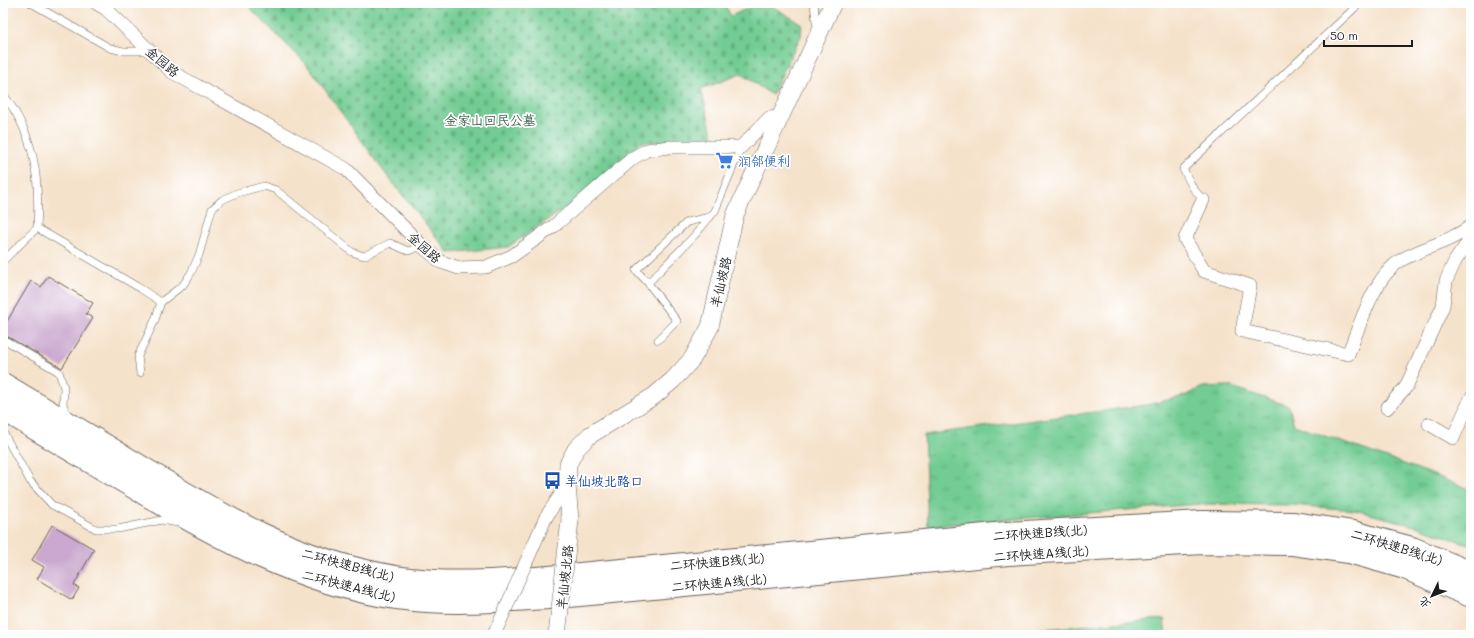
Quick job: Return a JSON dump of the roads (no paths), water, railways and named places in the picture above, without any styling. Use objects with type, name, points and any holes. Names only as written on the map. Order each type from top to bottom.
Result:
[{"type":"highway","name":"二环快速B线(北)","points":[[3,384],[208,508],[268,538],[332,562],[370,572],[424,580],[481,582],[550,577],[1006,533],[1202,522],[1294,523],[1346,530],[1412,548],[1467,582]]},
{"type":"highway","name":"二环快速A线(北)","points":[[3,409],[198,526],[266,560],[332,584],[367,593],[429,602],[479,602],[540,598],[1008,554],[1203,544],[1292,544],[1342,551],[1405,568],[1467,582]]},
{"type":"street","name":"金园路","points":[[96,3],[106,9],[172,72],[346,169],[422,246],[442,262],[459,268],[486,266],[512,256],[554,226],[633,158],[647,150],[669,147],[741,147]]},
{"type":"street","name":"羊仙坡路","points":[[570,520],[567,485],[568,464],[576,449],[590,435],[654,396],[673,380],[692,358],[710,328],[735,215],[833,3]]},
{"type":"street","points":[[741,147],[770,118],[780,117]]},
{"type":"street","points":[[1203,200],[1185,239],[1204,271],[1250,286],[1242,331],[1348,354],[1379,282],[1391,268],[1403,259],[1471,226]]},
{"type":"street","points":[[1387,408],[1406,387],[1443,306],[1446,281],[1455,261],[1471,238]]},
{"type":"street","points":[[1429,424],[1453,438],[1471,398]]},
{"type":"street","points":[[494,635],[546,517],[567,485]]},
{"type":"street","name":"羊仙坡北路","points":[[557,635],[570,520]]},
{"type":"lane","points":[[31,3],[110,48],[150,51]]},
{"type":"lane","points":[[814,3],[816,22],[820,30]]},
{"type":"lane","points":[[1203,200],[1193,188],[1183,169],[1360,3]]},
{"type":"lane","points":[[3,94],[16,111],[26,131],[35,161],[39,197],[37,228],[3,261]]},
{"type":"lane","points":[[648,283],[694,236],[715,211],[741,147]]},
{"type":"lane","points":[[140,373],[138,356],[155,320],[161,302],[183,285],[191,273],[199,255],[212,209],[222,200],[237,193],[264,186],[276,190],[352,252],[364,256],[390,243],[408,251],[422,246]]},
{"type":"lane","points":[[658,340],[677,321],[648,283],[636,270],[687,222],[710,217]]},
{"type":"lane","points":[[37,228],[161,302]]},
{"type":"lane","points":[[3,339],[59,372],[64,388],[63,405],[69,419],[79,430]]},
{"type":"lane","points":[[3,432],[30,481],[52,505],[96,529],[118,530],[162,520],[198,526]]},
{"type":"place","name":"润邻便利","points":[[725,160]]},
{"type":"place","name":"羊仙坡北路口","points":[[552,480]]},
{"type":"park label","name":"金家山回民公墓","points":[[490,119]]}]
